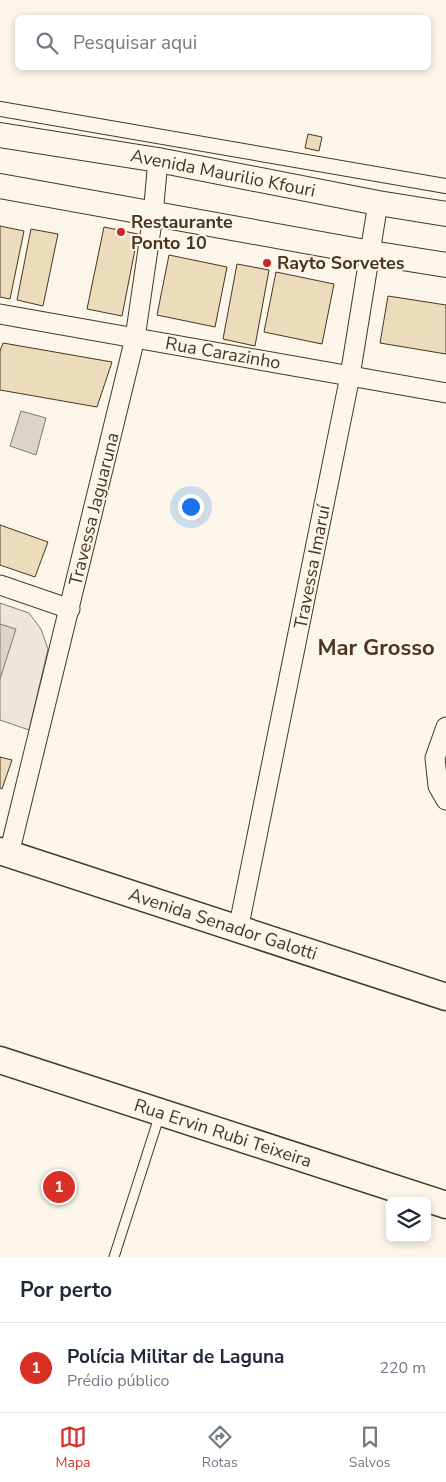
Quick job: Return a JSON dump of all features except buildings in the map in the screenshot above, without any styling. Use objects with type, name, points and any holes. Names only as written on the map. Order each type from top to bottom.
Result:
[{"type":"main road","name":"Avenida Senador Galotti","points":[[5,852],[238,930],[446,996]]},
{"type":"main road","name":"Rua Ervin Rubi Teixeira","points":[[0,1060],[446,1205]]},
{"type":"street","points":[[0,109],[446,186]]},
{"type":"street","name":"Avenida Maurilio Kfouri","points":[[0,135],[158,160],[446,214]]},
{"type":"street","name":"Travessa Jaguaruna","points":[[5,852],[70,609],[135,338],[153,215],[158,160]]},
{"type":"street","points":[[0,186],[153,215],[446,265]]},
{"type":"street","name":"Travessa Imaruí","points":[[238,930],[350,376],[378,202]]},
{"type":"street","name":"Rua Carazinho","points":[[0,314],[446,393]]},
{"type":"street","points":[[0,585],[70,609]]},
{"type":"street","points":[[446,727],[435,758],[438,786],[446,800]]},
{"type":"lane","points":[[114,1257],[160,1112]]},
{"type":"shaded area","points":[[21,411],[46,418],[36,455],[10,446]]},
{"type":"shaded area","points":[[0,603],[29,613],[41,629],[48,649],[29,730],[0,720]]},
{"type":"shaded area","points":[[0,624],[16,629],[0,679]]},
{"type":"place","name":"Restaurante Ponto 10","points":[[121,232]]},
{"type":"place","name":"Rayto Sorvetes","points":[[267,263]]},
{"type":"place","name":"Polícia Militar de Laguna","points":[[59,1187]]},
{"type":"district","name":"Mar Grosso","points":[[376,647]]}]
